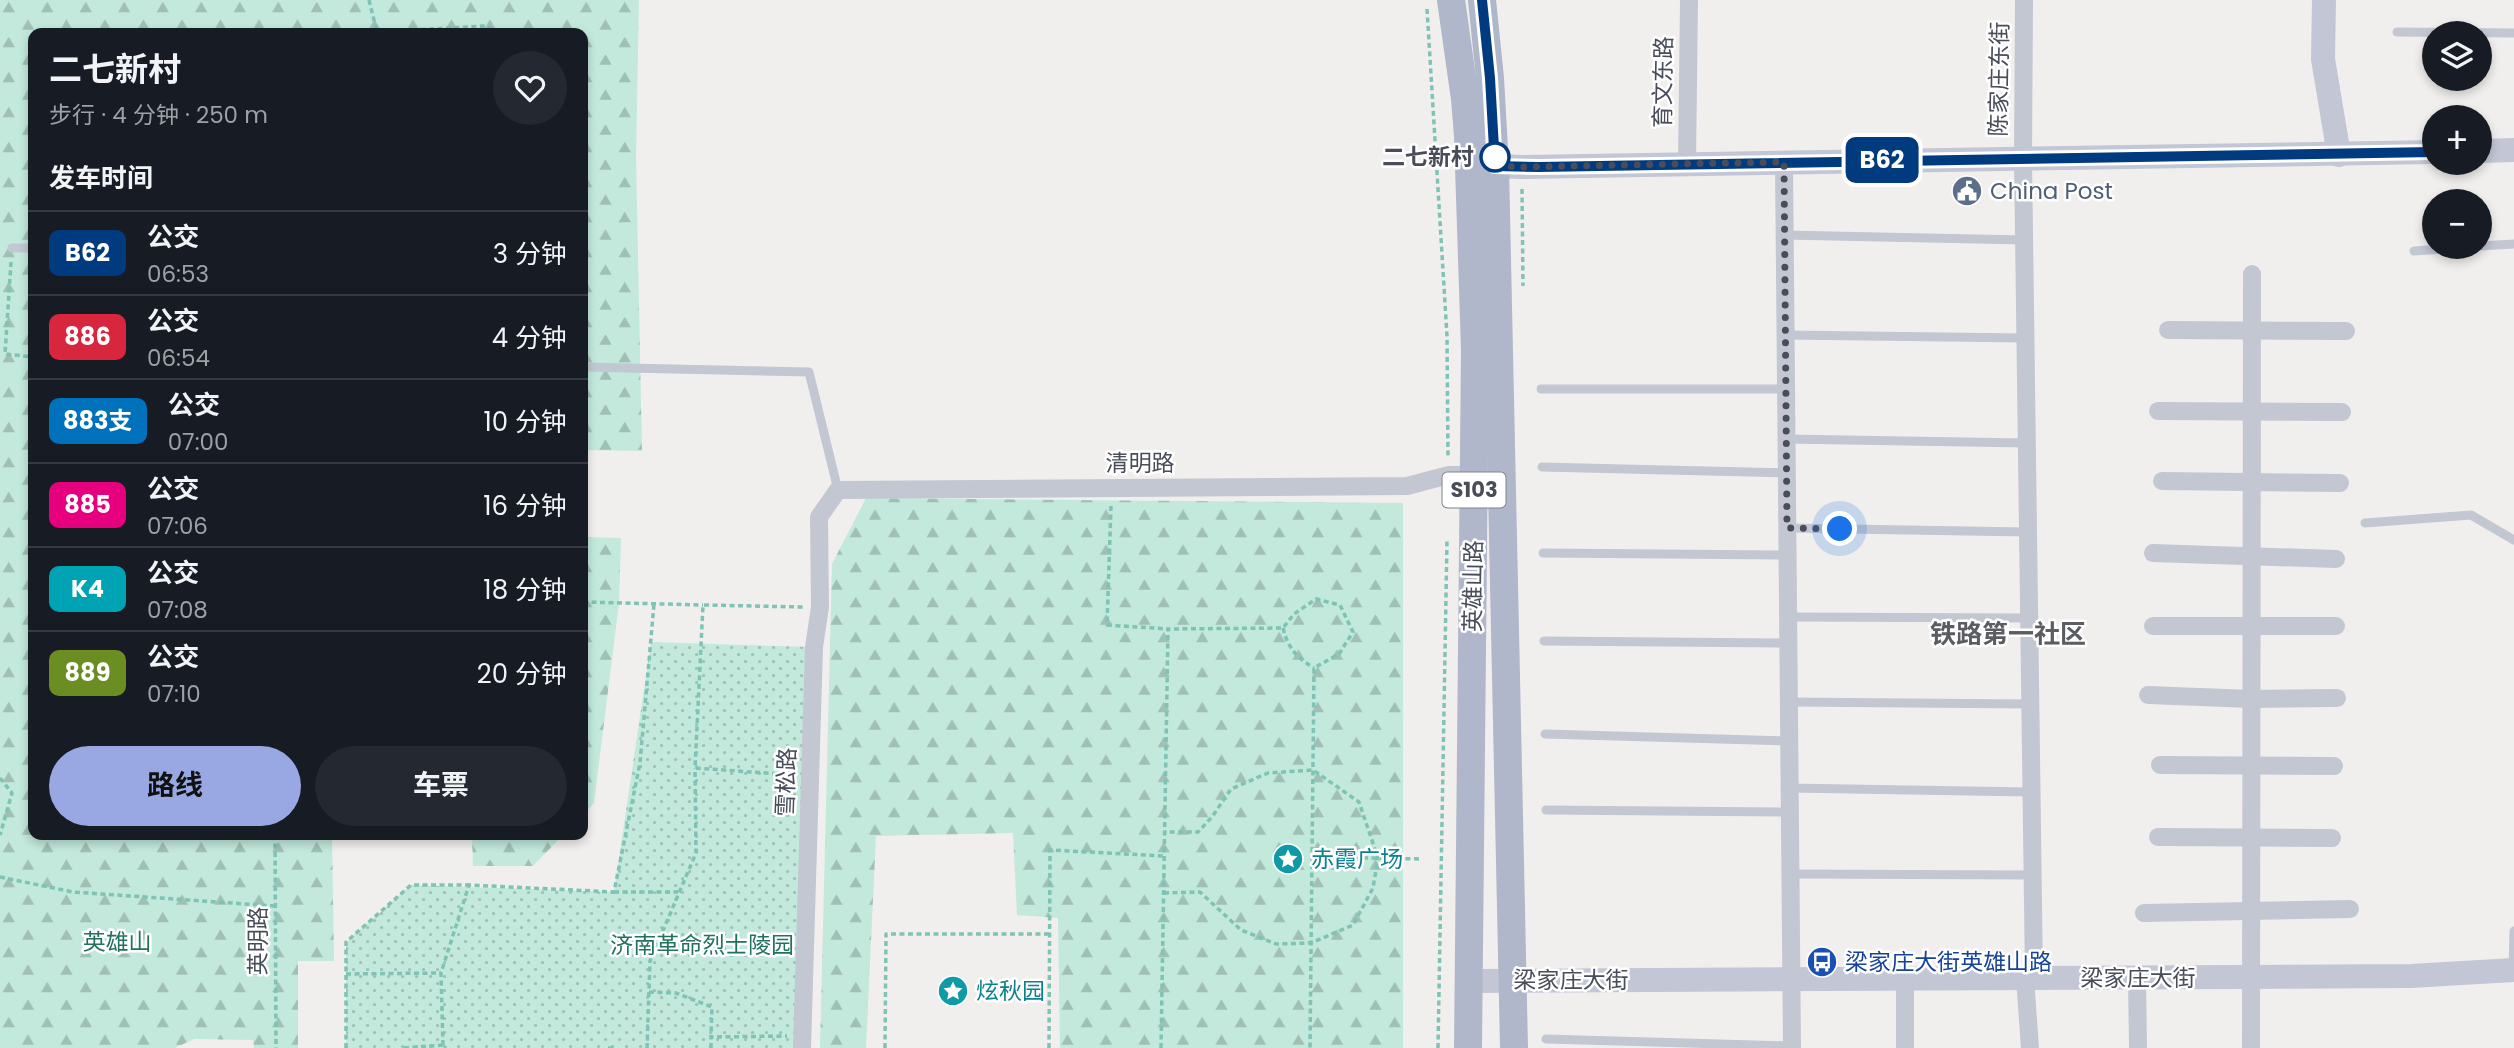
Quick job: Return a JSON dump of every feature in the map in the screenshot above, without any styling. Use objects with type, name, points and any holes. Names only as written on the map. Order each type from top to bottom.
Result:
[{"type":"main road","name":"英雄山路","points":[[1451,0],[1465,99],[1482,168],[1514,981],[1514,1048]]},
{"type":"main road","name":"英雄山路","points":[[1468,1048],[1461,475],[1475,350],[1488,8]]},
{"type":"street","name":"育文东路","points":[[1686,164],[1689,0]]},
{"type":"street","name":"陈家庄东街","points":[[2024,0],[2030,1048]]},
{"type":"street","points":[[2324,0],[2323,58],[2339,155]]},
{"type":"street","points":[[2492,151],[2514,150]]},
{"type":"street","points":[[1482,168],[2422,152]]},
{"type":"street","points":[[1784,162],[1791,1047]]},
{"type":"street","points":[[2251,1048],[2252,274]]},
{"type":"street","points":[[2168,330],[2346,331]]},
{"type":"street","points":[[2158,411],[2342,412]]},
{"type":"street","name":"清明路","points":[[838,490],[1407,486],[1461,475]]},
{"type":"street","points":[[2162,481],[2340,483]]},
{"type":"street","name":"雪松路","points":[[803,1042],[814,647],[820,607],[819,517],[838,490]]},
{"type":"street","points":[[2152,553],[2336,559]]},
{"type":"street","points":[[2152,626],[2336,626]]},
{"type":"street","points":[[2148,695],[2251,699],[2337,698]]},
{"type":"street","points":[[2160,765],[2334,766]]},
{"type":"street","points":[[2158,837],[2332,838]]},
{"type":"street","points":[[2144,913],[2350,909]]},
{"type":"street","name":"梁家庄大街","points":[[1468,981],[2411,976],[2513,970]]},
{"type":"street","points":[[2137,978],[2138,1048]]},
{"type":"street","points":[[1905,979],[1905,1048]]},
{"type":"lane","points":[[2397,32],[2514,33]]},
{"type":"lane","points":[[1784,235],[2024,240]]},
{"type":"lane","points":[[2492,245],[2514,244]]},
{"type":"lane","points":[[12,248],[28,248]]},
{"type":"lane","points":[[2414,251],[2422,250]]},
{"type":"lane","points":[[1785,335],[2025,338]]},
{"type":"lane","points":[[588,366],[809,372],[838,490]]},
{"type":"lane","points":[[1541,389],[1786,389]]},
{"type":"lane","points":[[1786,439],[2026,443]]},
{"type":"lane","points":[[1542,467],[1787,473]]},
{"type":"lane","points":[[2365,523],[2471,515],[2514,540]]},
{"type":"lane","points":[[1787,528],[2027,532]]},
{"type":"lane","points":[[1543,553],[1787,555]]},
{"type":"lane","points":[[1788,617],[2028,618]]},
{"type":"lane","points":[[1544,641],[1788,643]]},
{"type":"lane","points":[[1789,702],[2029,705]]},
{"type":"lane","points":[[1545,733],[1789,741]]},
{"type":"lane","points":[[1789,788],[2030,792]]},
{"type":"lane","points":[[1546,810],[1790,812]]},
{"type":"lane","points":[[1790,874],[2031,875]]},
{"type":"lane","points":[[2513,970],[2514,931]]},
{"type":"lane","points":[[1546,1039],[1791,1047]]},
{"type":"path","points":[[369,0],[376,28]]},
{"type":"path","points":[[1426,0],[1447,335],[1461,475]]},
{"type":"path","points":[[450,28],[490,28]]},
{"type":"path","points":[[12,248],[5,354],[28,356]]},
{"type":"path","points":[[1111,488],[1107,625],[1168,629],[1283,628]]},
{"type":"path","points":[[1438,1048],[1448,531]]},
{"type":"path","points":[[1283,628],[1294,614],[1316,599],[1340,605],[1353,632],[1339,653],[1314,668]]},
{"type":"path","points":[[588,602],[820,607]]},
{"type":"path","points":[[614,892],[640,762],[654,604]]},
{"type":"path","points":[[647,1048],[650,961],[695,853],[695,768],[702,605]]},
{"type":"path","points":[[1283,628],[1288,645],[1299,659],[1314,668]]},
{"type":"path","points":[[1161,1048],[1168,629]]},
{"type":"path","points":[[1310,1048],[1314,668]]},
{"type":"path","points":[[695,768],[810,776]]},
{"type":"path","points":[[1164,894],[1200,892],[1241,930],[1276,944],[1311,943],[1353,925],[1373,888],[1378,858],[1359,802],[1312,770],[1268,772],[1231,789],[1198,832],[1165,832]]},
{"type":"path","points":[[0,778],[12,793],[0,835]]},
{"type":"path","name":"英明路","points":[[275,840],[276,1048]]},
{"type":"path","points":[[1049,1048],[1050,850],[1164,856]]},
{"type":"path","points":[[1312,857],[1422,859]]},
{"type":"path","points":[[0,877],[73,892],[275,906]]},
{"type":"path","points":[[346,1048],[346,942],[411,885],[679,892]]},
{"type":"path","points":[[404,1048],[444,1047],[441,973],[469,885]]},
{"type":"path","points":[[885,1048],[886,934],[1050,934]]},
{"type":"path","points":[[346,974],[441,973]]},
{"type":"path","points":[[649,992],[676,993],[712,1007],[711,1048]]},
{"type":"path","points":[[711,1037],[803,1042]]},
{"type":"path","points":[[608,1048],[615,1048]]},
{"type":"green space","name":"英雄山","points":[[0,0],[639,0],[636,157],[642,451],[588,450],[588,28],[28,28],[28,840],[332,840],[334,961],[298,961],[298,1048],[254,1048],[253,1040],[194,1039],[175,1048],[0,1048]]},
{"type":"green space","points":[[866,498],[1403,503],[1403,1048],[1060,1048],[1058,918],[1017,915],[1013,833],[876,836],[866,1048],[820,1048],[832,564]]},
{"type":"green space","points":[[588,537],[621,538],[619,603],[594,803],[588,810]]},
{"type":"green space","name":"济南革命烈士陵园","points":[[651,642],[814,647],[798,1048],[346,1048],[346,942],[411,885],[614,892]]},
{"type":"green space","points":[[472,840],[558,840],[533,866],[473,866]]},
{"type":"bus line","name":"B62","points":[[1482,0],[1495,166],[2422,152]]},
{"type":"place","name":"二七新村","points":[[1495,157]]},
{"type":"place","name":"China Post","points":[[1967,191]]},
{"type":"place","name":"赤霞广场","points":[[1288,859]]},
{"type":"place","name":"梁家庄大街英雄山路","points":[[1822,962]]},
{"type":"place","name":"炫秋园","points":[[953,991]]},
{"type":"district","name":"铁路第一社区","points":[[2008,634]]},
{"type":"route","points":[[1495,157],[1495,166],[1521,167],[1784,162],[1787,528],[1840,529]]}]
